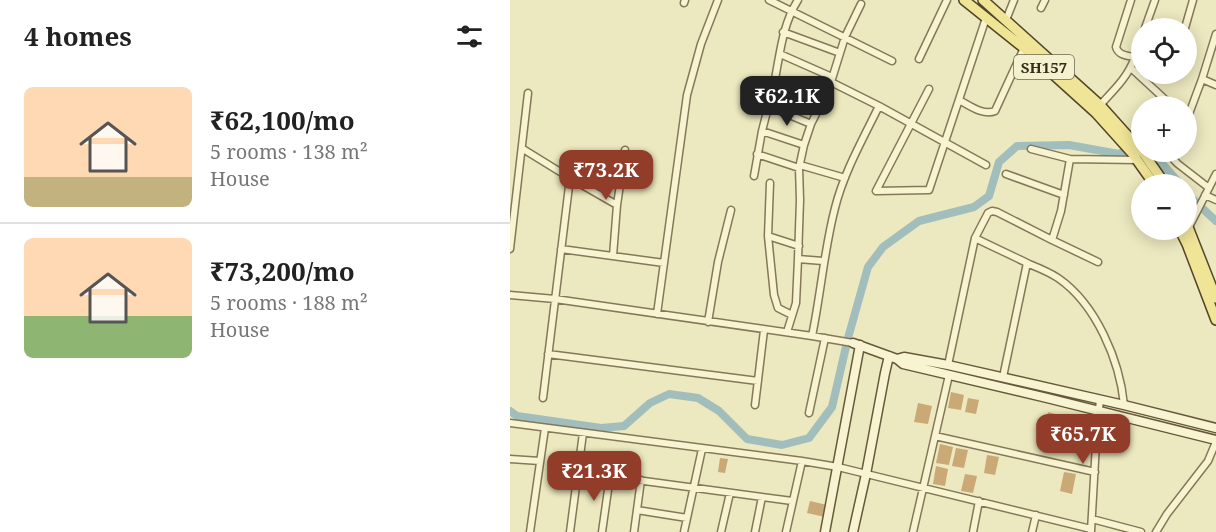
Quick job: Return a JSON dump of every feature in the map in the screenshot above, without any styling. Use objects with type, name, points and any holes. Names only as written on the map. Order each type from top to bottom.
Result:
[{"type":"main road","name":"SH157","points":[[964,0],[1024,48],[1096,113],[1106,118]]},
{"type":"main road","name":"SH157","points":[[983,0],[1100,105],[1106,118],[1131,148]]},
{"type":"main road","name":"SH157","points":[[1143,162],[1155,174]]},
{"type":"main road","points":[[1189,240],[1216,320]]},
{"type":"main road","points":[[1190,240],[1216,298]]},
{"type":"street","points":[[657,314],[687,95],[700,44],[718,0]]},
{"type":"street","points":[[769,0],[892,61]]},
{"type":"street","points":[[754,176],[783,32],[791,10],[798,0]]},
{"type":"street","points":[[919,59],[947,0]]},
{"type":"street","points":[[1006,20],[1014,0]]},
{"type":"street","points":[[1041,8],[1045,0]]},
{"type":"street","points":[[1131,0],[1116,47],[1120,53],[1131,56]]},
{"type":"street","points":[[1149,18],[1155,0]]},
{"type":"street","points":[[1188,18],[1193,0]]},
{"type":"street","points":[[787,332],[796,303],[800,166],[804,145],[845,38],[861,4]]},
{"type":"street","points":[[929,89],[876,191],[929,190],[986,18]]},
{"type":"street","points":[[783,32],[840,53]]},
{"type":"street","points":[[1196,96],[1216,34]]},
{"type":"street","points":[[959,100],[986,113],[995,111],[1024,48]]},
{"type":"street","points":[[780,54],[831,79],[986,165]]},
{"type":"street","points":[[1100,105],[1131,68]]},
{"type":"street","points":[[1202,80],[1216,85]]},
{"type":"street","points":[[774,84],[823,100]]},
{"type":"street","points":[[1148,84],[1161,96]]},
{"type":"street","points":[[510,249],[528,93]]},
{"type":"street","points":[[768,106],[811,124]]},
{"type":"street","points":[[812,336],[823,261],[835,207],[845,178],[879,106]]},
{"type":"street","points":[[762,131],[804,145]]},
{"type":"street","points":[[523,149],[617,205]]},
{"type":"street","points":[[1031,149],[1070,159],[1131,156]]},
{"type":"street","points":[[613,256],[625,150]]},
{"type":"street","points":[[757,154],[845,178]]},
{"type":"street","points":[[1052,240],[1061,211],[1070,159]]},
{"type":"street","points":[[1176,162],[1209,188]]},
{"type":"street","points":[[1006,174],[1064,195]]},
{"type":"street","points":[[1197,212],[1216,174]]},
{"type":"street","points":[[543,398],[570,178]]},
{"type":"street","points":[[770,183],[768,236],[774,295],[778,308],[792,315]]},
{"type":"street","points":[[1205,195],[1216,200]]},
{"type":"street","points":[[708,322],[718,262],[731,210]]},
{"type":"street","points":[[948,365],[975,238],[988,213],[997,212],[1098,262]]},
{"type":"street","points":[[768,236],[799,246]]},
{"type":"street","points":[[975,238],[1057,277],[1070,287],[1086,306],[1100,329],[1116,364],[1124,405]]},
{"type":"street","points":[[561,249],[664,262]]},
{"type":"street","points":[[798,259],[823,261]]},
{"type":"street","points":[[1003,377],[1027,263]]},
{"type":"street","points":[[510,295],[555,299],[852,343],[903,364],[1216,441],[1208,461],[1156,532]]},
{"type":"street","points":[[756,405],[764,330]]},
{"type":"street","points":[[809,413],[825,338]]},
{"type":"street","points":[[825,532],[838,467],[852,343]]},
{"type":"street","points":[[548,354],[758,381]]},
{"type":"street","points":[[893,358],[904,357],[948,365],[1216,428]]},
{"type":"street","points":[[853,532],[885,373],[893,358]]},
{"type":"street","points":[[913,532],[949,375]]},
{"type":"street","points":[[510,423],[838,467],[1091,530],[1100,400]]},
{"type":"street","points":[[530,532],[545,428]]},
{"type":"street","points":[[570,532],[584,433]]},
{"type":"street","points":[[935,436],[1095,472]]},
{"type":"street","points":[[684,532],[702,449]]},
{"type":"street","points":[[510,459],[540,461]]},
{"type":"street","points":[[786,532],[802,461]]},
{"type":"street","points":[[578,472],[792,501]]},
{"type":"street","points":[[602,532],[610,476]]},
{"type":"street","points":[[634,532],[641,480]]},
{"type":"street","points":[[721,532],[730,493]]},
{"type":"street","points":[[755,532],[762,497]]},
{"type":"street","points":[[973,532],[979,501]]},
{"type":"street","points":[[637,510],[687,518]]},
{"type":"street","points":[[1032,532],[1036,515]]},
{"type":"street","points":[[1092,519],[1141,532]]},
{"type":"building","points":[[951,392],[964,395],[961,410],[948,408]]},
{"type":"building","points":[[968,398],[979,400],[976,414],[965,412]]},
{"type":"building","points":[[918,403],[932,406],[928,424],[914,422]]},
{"type":"building","points":[[1048,412],[1059,415],[1055,432],[1044,429]]},
{"type":"building","points":[[1074,421],[1090,424],[1087,439],[1071,436]]},
{"type":"building","points":[[940,444],[953,447],[949,465],[936,463]]},
{"type":"building","points":[[956,448],[968,450],[964,468],[952,466]]},
{"type":"building","points":[[987,455],[999,457],[995,475],[984,473]]},
{"type":"building","points":[[720,458],[728,459],[725,473],[718,472]]},
{"type":"building","points":[[936,466],[948,469],[945,486],[933,484]]},
{"type":"building","points":[[1064,472],[1076,474],[1072,494],[1060,491]]},
{"type":"building","points":[[965,474],[977,476],[973,493],[961,491]]},
{"type":"building","points":[[810,501],[827,505],[825,517],[807,513]]},
{"type":"waterway","points":[[510,411],[517,416],[601,428],[624,426],[650,403],[669,394],[698,398],[719,411],[747,439],[782,445],[809,438],[832,407],[868,267],[883,247],[919,221],[974,207],[989,196],[999,162],[1017,146],[1069,145],[1119,154],[1131,147]]},
{"type":"waterway","points":[[1161,162],[1171,174]]},
{"type":"waterway","points":[[1197,203],[1216,221]]}]
